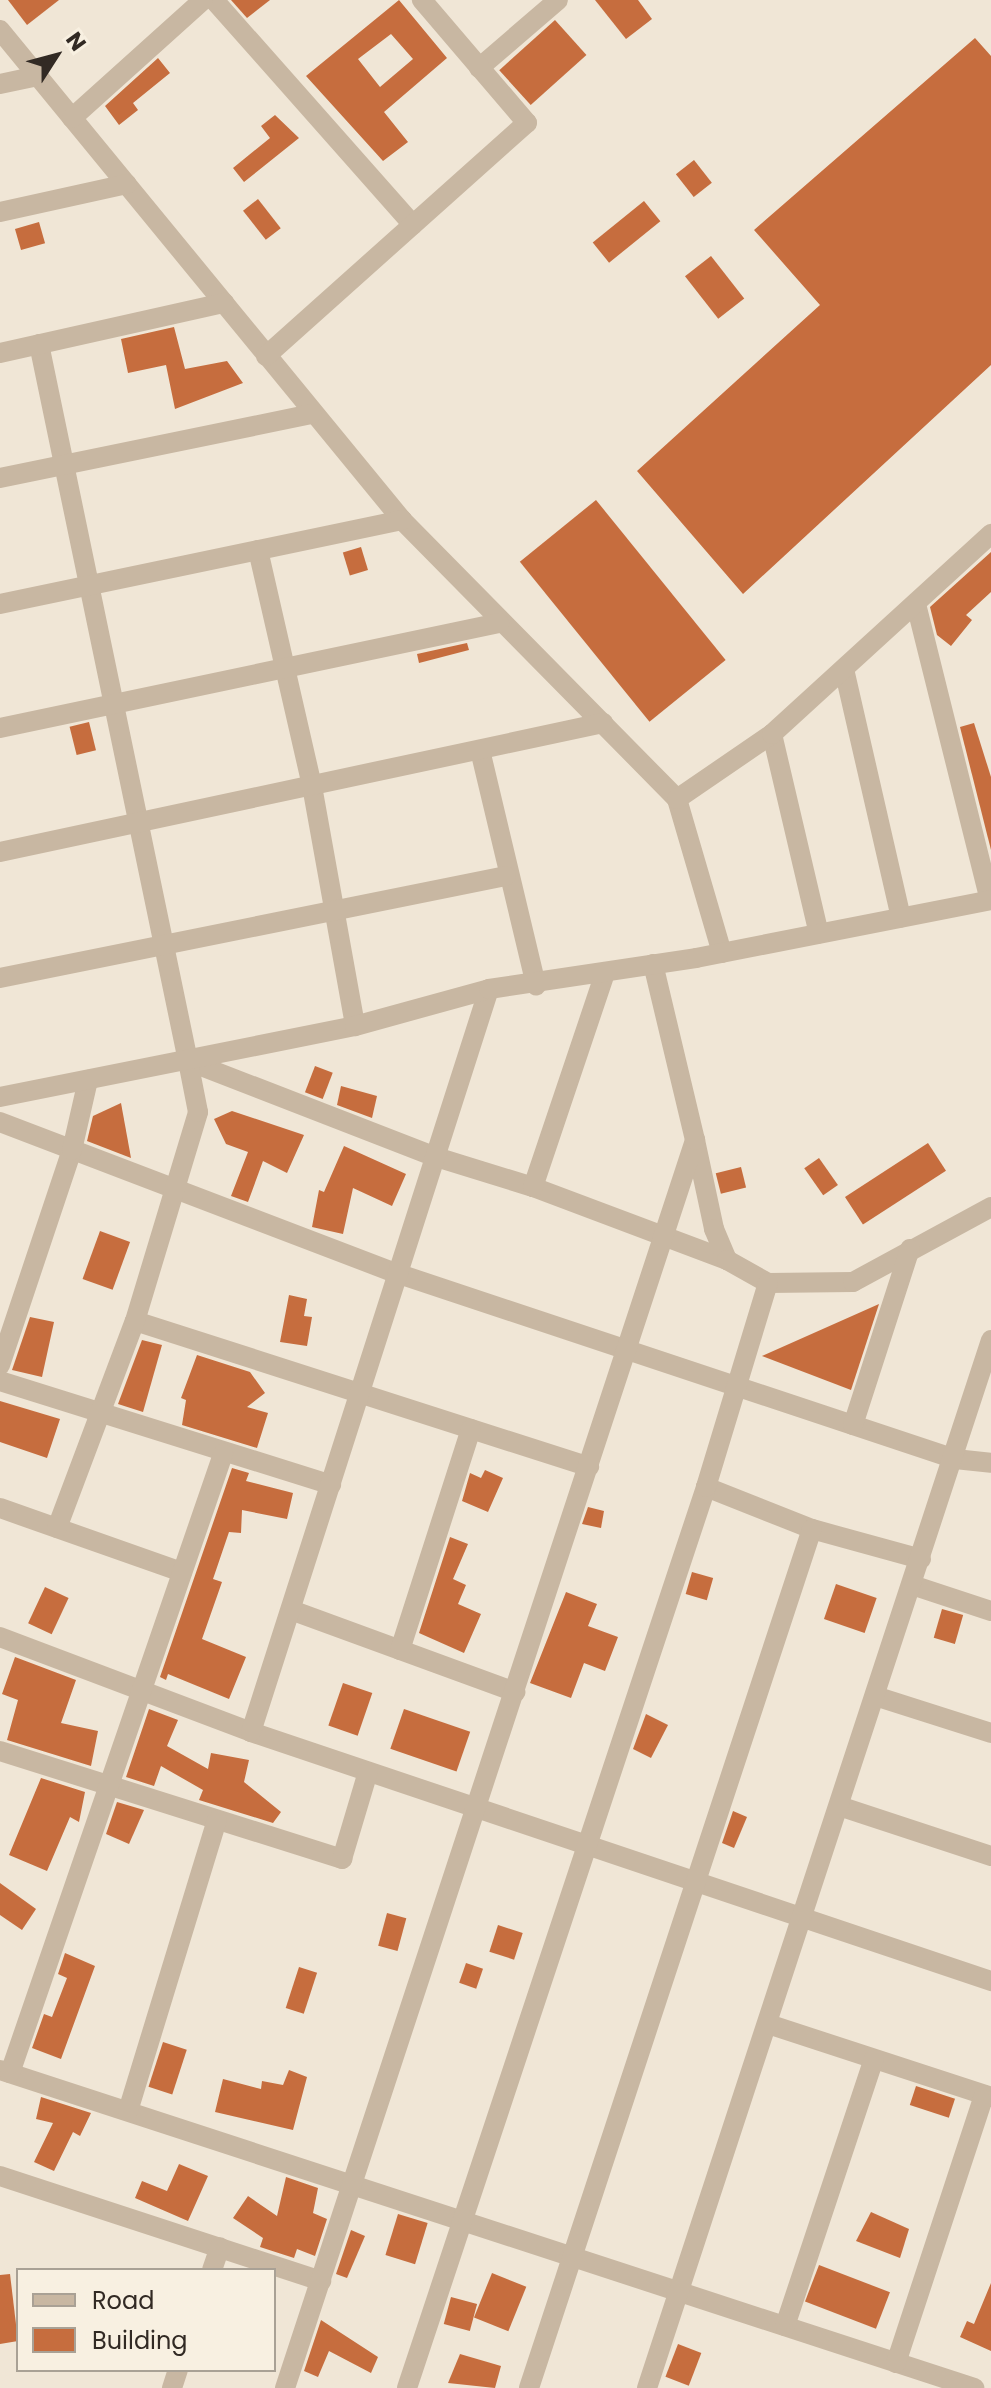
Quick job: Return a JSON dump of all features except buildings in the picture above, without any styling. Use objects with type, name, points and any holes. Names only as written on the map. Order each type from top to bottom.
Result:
[{"type":"street","points":[[72,118],[203,0]]},
{"type":"street","points":[[214,0],[413,225]]},
{"type":"street","points":[[266,356],[527,123],[422,0]]},
{"type":"street","points":[[479,68],[558,0]]},
{"type":"street","points":[[0,30],[311,414],[402,520],[499,623],[677,799],[722,953]]},
{"type":"street","points":[[0,84],[38,76]]},
{"type":"street","points":[[0,212],[127,184]]},
{"type":"street","points":[[0,353],[224,303]]},
{"type":"street","points":[[39,344],[198,1112],[135,1321],[57,1528]]},
{"type":"street","points":[[0,478],[311,414]]},
{"type":"street","points":[[0,604],[402,520]]},
{"type":"street","points":[[677,799],[772,734],[991,534]]},
{"type":"street","points":[[258,550],[312,786],[337,910],[355,1026]]},
{"type":"street","points":[[0,1097],[355,1026],[489,989],[536,985],[722,953],[991,900],[916,604]]},
{"type":"street","points":[[0,728],[499,623]]},
{"type":"street","points":[[844,669],[901,918]]},
{"type":"street","points":[[0,852],[603,723]]},
{"type":"street","points":[[772,734],[819,934]]},
{"type":"street","points":[[480,750],[506,876],[536,985]]},
{"type":"street","points":[[0,978],[506,876]]},
{"type":"street","points":[[653,964],[714,1229],[727,1260]]},
{"type":"street","points":[[533,1187],[605,973]]},
{"type":"street","points":[[251,1732],[489,989]]},
{"type":"street","points":[[188,1061],[436,1157],[533,1187],[662,1239],[727,1260],[768,1283],[853,1282],[991,1207]]},
{"type":"street","points":[[0,1365],[72,1150],[88,1080]]},
{"type":"street","points":[[0,1122],[399,1274],[955,1459],[991,1463]]},
{"type":"street","points":[[285,2388],[695,1140]]},
{"type":"street","points":[[853,1425],[910,1249]]},
{"type":"street","points":[[407,2388],[589,1846],[706,1487],[734,1384],[768,1283]]},
{"type":"street","points":[[135,1321],[589,1467]]},
{"type":"street","points":[[647,2388],[955,1459],[991,1340]]},
{"type":"street","points":[[0,1381],[223,1454],[331,1485]]},
{"type":"street","points":[[400,1650],[471,1429]]},
{"type":"street","points":[[223,1454],[141,1690],[112,1786],[5,2071],[974,2388]]},
{"type":"street","points":[[706,1487],[812,1529],[921,1559]]},
{"type":"street","points":[[0,1508],[182,1572]]},
{"type":"street","points":[[529,2388],[812,1529]]},
{"type":"street","points":[[912,1585],[991,1611]]},
{"type":"street","points":[[291,1610],[515,1692]]},
{"type":"street","points":[[0,1637],[251,1732],[991,1981]]},
{"type":"street","points":[[875,1696],[991,1733]]},
{"type":"street","points":[[0,1751],[342,1859],[368,1772]]},
{"type":"street","points":[[839,1806],[991,1856]]},
{"type":"street","points":[[128,2111],[217,1820]]},
{"type":"street","points":[[768,2024],[988,2096],[896,2363]]},
{"type":"street","points":[[785,2326],[874,2059]]},
{"type":"street","points":[[0,2176],[321,2281]]},
{"type":"street","points":[[213,2268],[220,2247]]}]
